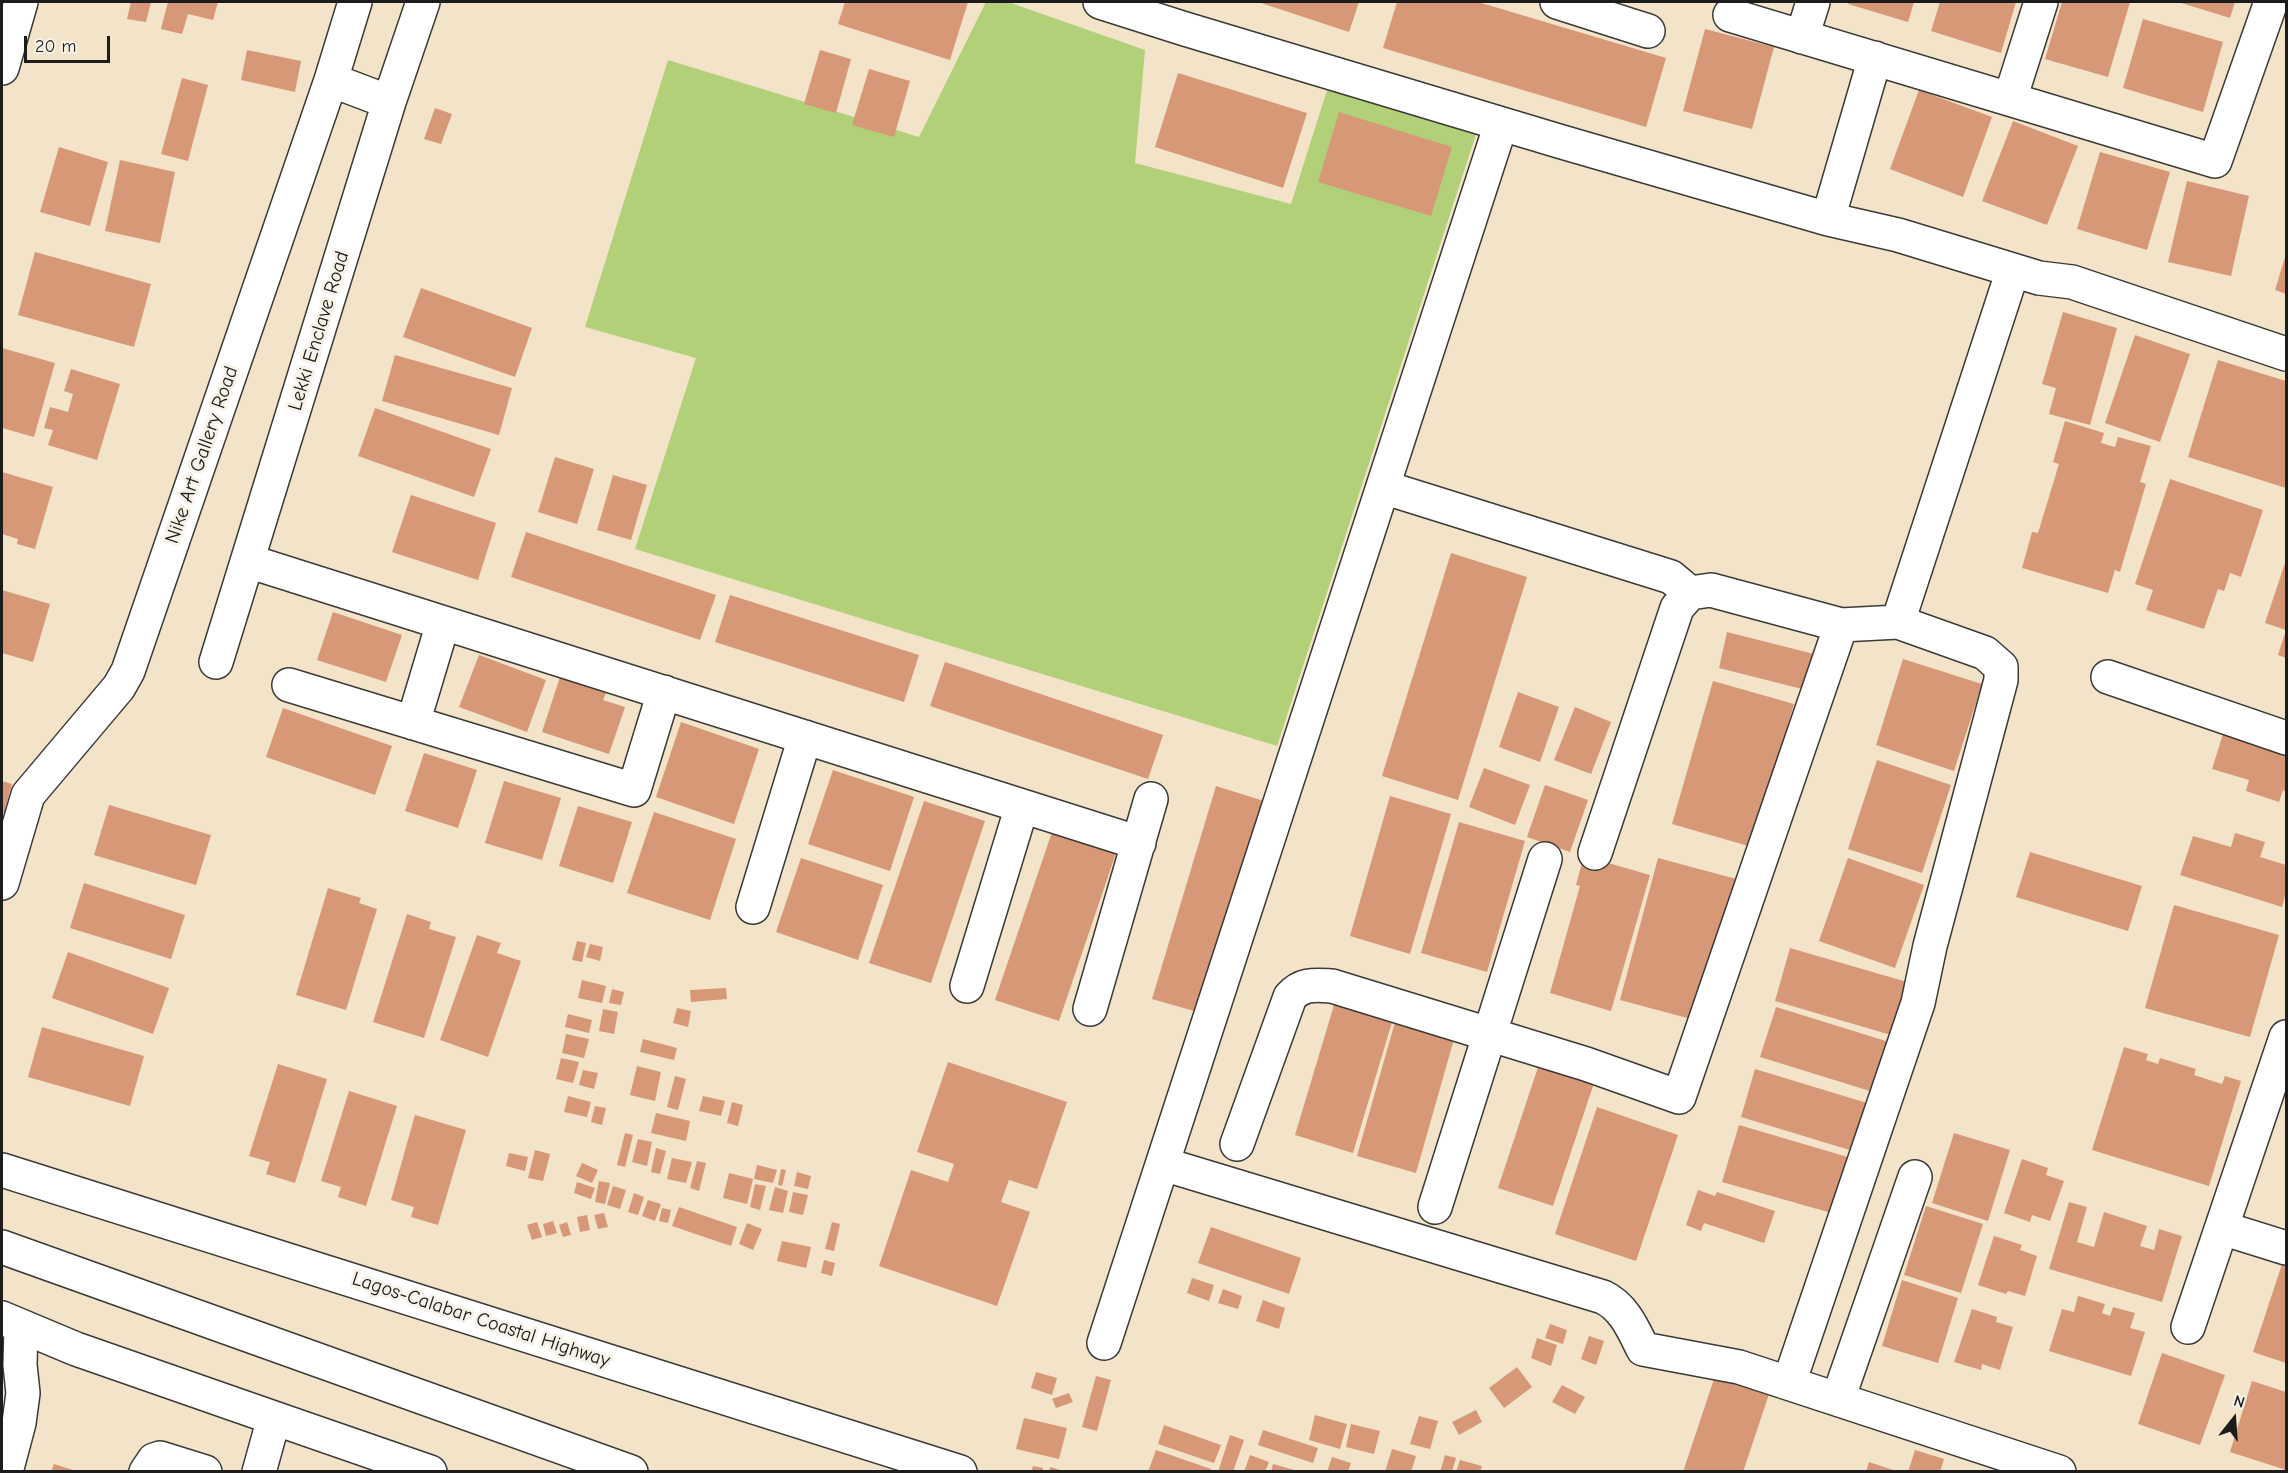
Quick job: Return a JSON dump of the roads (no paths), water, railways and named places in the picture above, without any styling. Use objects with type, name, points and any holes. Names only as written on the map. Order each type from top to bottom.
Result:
[{"type":"main road","points":[[2,68],[21,2]]},
{"type":"main road","name":"Nike Art Gallery Road","points":[[2,882],[28,795],[119,687],[128,671],[331,80],[355,2]]},
{"type":"main road","name":"Lekki Enclave Road","points":[[216,662],[389,102],[423,2]]},
{"type":"main road","points":[[1100,2],[1502,124],[1828,219],[1898,235],[2039,278],[2072,282],[2286,354]]},
{"type":"main road","points":[[1557,2],[1648,31]]},
{"type":"main road","points":[[1802,37],[1813,2]]},
{"type":"main road","points":[[2010,99],[2041,2]]},
{"type":"main road","points":[[1730,15],[2215,161],[2271,2]]},
{"type":"main road","points":[[1828,219],[1875,58]]},
{"type":"main road","points":[[331,80],[389,102]]},
{"type":"main road","points":[[1104,1343],[1502,124]]},
{"type":"main road","points":[[1898,622],[2013,270]]},
{"type":"main road","points":[[1383,487],[1671,577],[1690,593]]},
{"type":"main road","points":[[248,561],[1139,843]]},
{"type":"main road","points":[[1594,853],[1677,608],[1690,593],[1711,590],[1841,625],[1898,622],[1985,653],[2001,667],[2001,680],[1930,946],[1918,1003],[1789,1383]]},
{"type":"main road","points":[[413,723],[443,623]]},
{"type":"main road","points":[[1237,1144],[1290,997],[1296,989],[1310,984],[1332,986],[1586,1064],[1679,1096],[1841,625]]},
{"type":"main road","points":[[2108,677],[2286,738]]},
{"type":"main road","points":[[289,685],[634,790],[664,692]]},
{"type":"main road","points":[[753,907],[805,737]]},
{"type":"main road","points":[[1090,1009],[1151,799]]},
{"type":"main road","points":[[967,986],[1022,806]]},
{"type":"main road","points":[[1435,1207],[1545,859]]},
{"type":"main road","points":[[2188,1327],[2286,1037]]},
{"type":"main road","points":[[1163,1164],[1603,1297],[1614,1302],[1621,1310],[1643,1349],[1739,1367],[2059,1472]]},
{"type":"main road","name":"Lagos-Calabar Coastal Highway","points":[[2,1170],[960,1472]]},
{"type":"main road","points":[[1838,1400],[1916,1177]]},
{"type":"main road","points":[[2222,1228],[2286,1248]]},
{"type":"main road","points":[[2,1247],[631,1472]]},
{"type":"main road","points":[[11,1322],[76,1349],[430,1472]]},
{"type":"main road","points":[[6,1472],[19,1424],[23,1393],[11,1322]]},
{"type":"main road","points":[[259,1472],[274,1418]]},
{"type":"main road","points":[[146,1472],[154,1460],[160,1458],[205,1472]]}]
